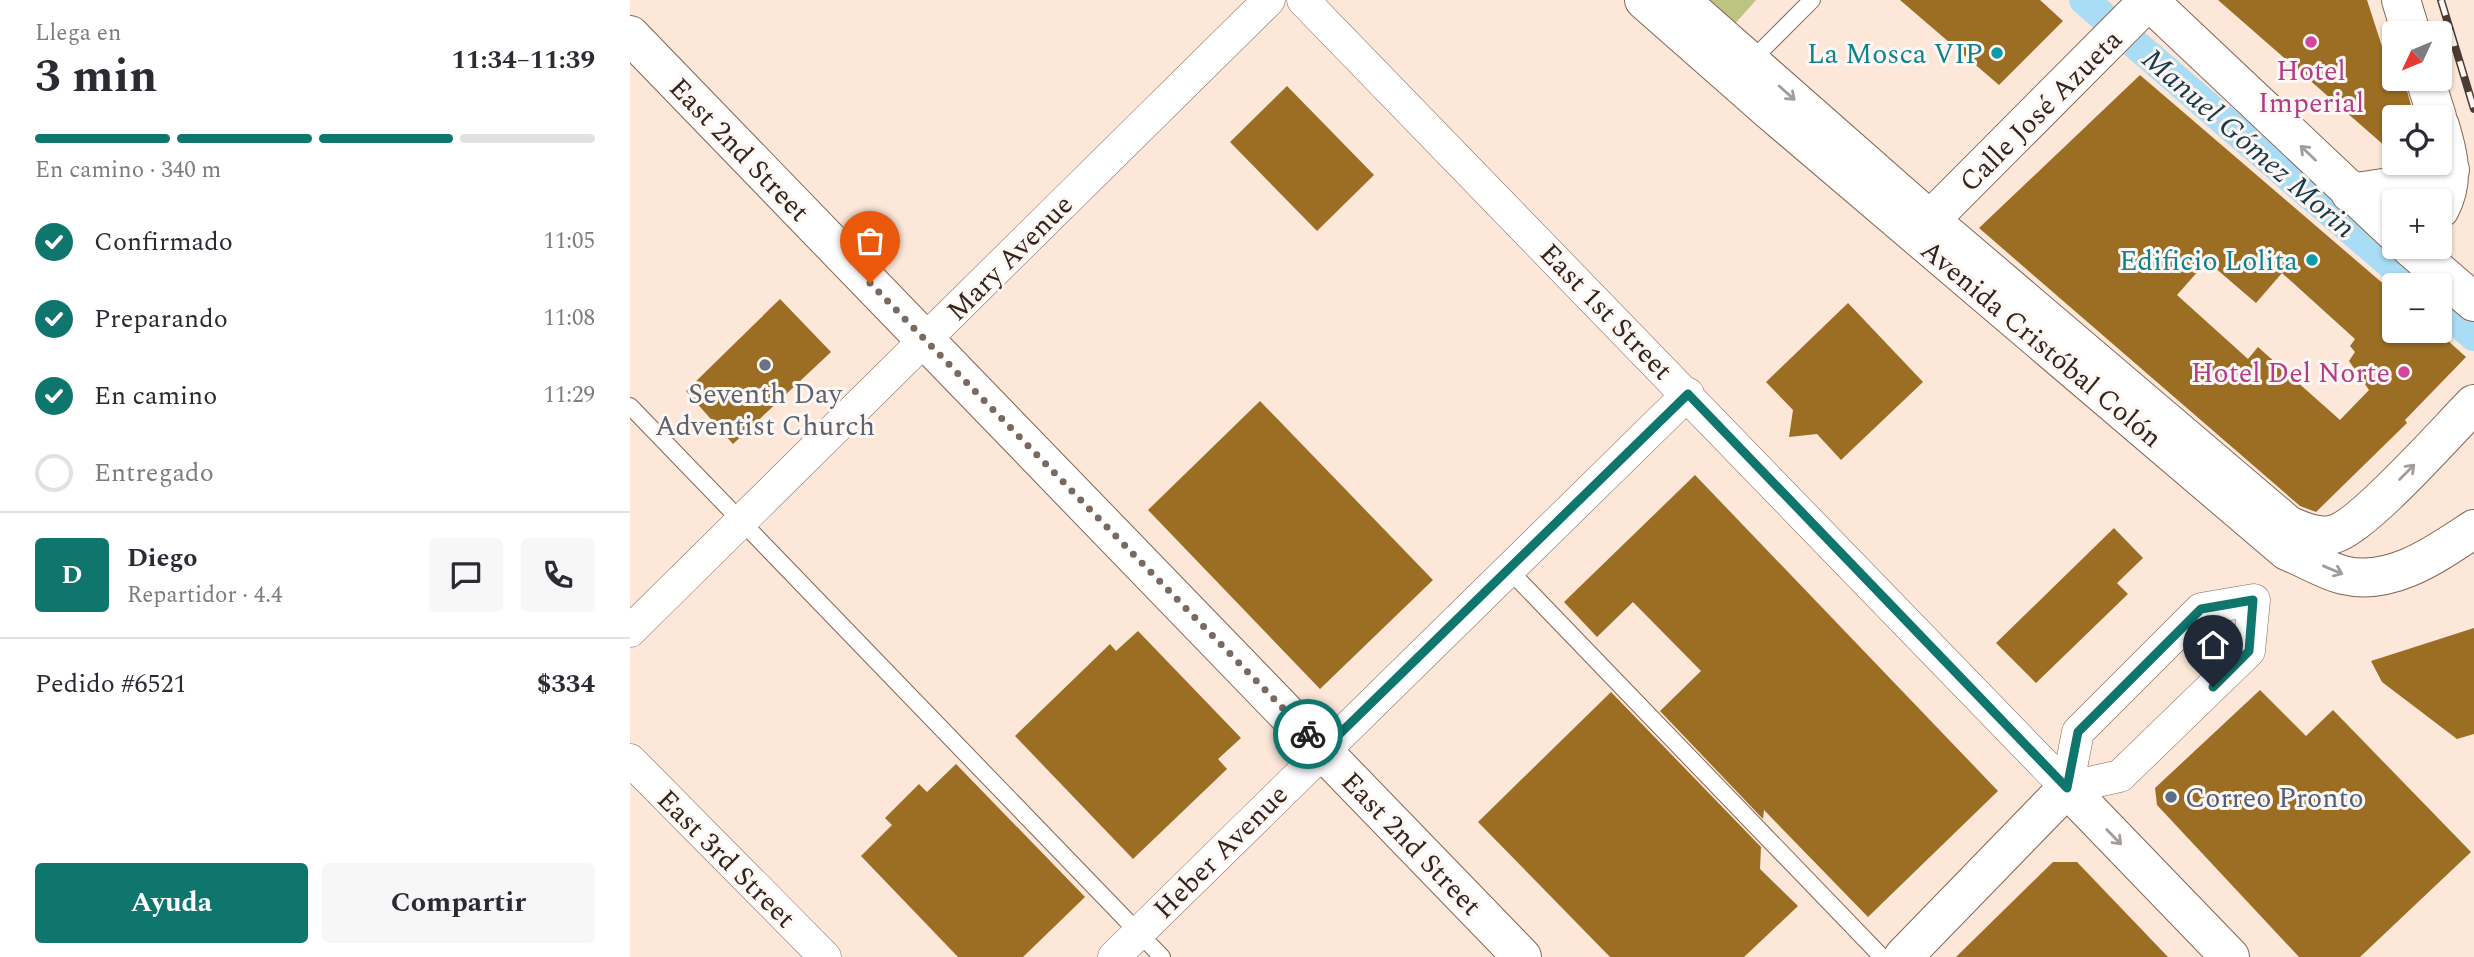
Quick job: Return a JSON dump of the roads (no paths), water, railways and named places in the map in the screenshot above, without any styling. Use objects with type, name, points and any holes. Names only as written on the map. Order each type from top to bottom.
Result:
[{"type":"main road","name":"Avenida Cristóbal Colón","points":[[1644,0],[1769,110],[2287,551],[2343,575],[2387,576],[2438,553],[2474,529]]},
{"type":"main road","points":[[1680,0],[1930,220],[2288,525],[2311,535],[2333,535],[2358,520],[2474,404]]},
{"type":"main road","points":[[2149,0],[2382,221]]},
{"type":"main road","name":"Calle José Azueta","points":[[1930,220],[2149,0]]},
{"type":"main road","points":[[2401,0],[2407,21]]},
{"type":"main road","name":"East 2nd Street","points":[[630,35],[1522,957]]},
{"type":"main road","points":[[2350,193],[2403,185],[2414,175]]},
{"type":"main road","points":[[2424,259],[2474,302]]},
{"type":"main road","points":[[1903,957],[2067,788]]},
{"type":"main road","name":"East 1st Street","points":[[2067,788],[2230,957]]},
{"type":"street","name":"Mary Avenue","points":[[630,631],[1269,0]]},
{"type":"street","name":"East 1st Street","points":[[1303,0],[1688,394],[2067,788]]},
{"type":"street","name":"Heber Avenue","points":[[1114,957],[1688,394]]},
{"type":"street","points":[[2253,600],[2249,651],[2120,776],[2067,788],[2078,732],[2201,609],[2253,600]]},
{"type":"street","name":"East 3rd Street","points":[[630,760],[825,957]]},
{"type":"lane","points":[[1751,61],[1812,0]]},
{"type":"lane","points":[[630,406],[1162,957]]},
{"type":"lane","points":[[1509,570],[1882,957]]},
{"type":"waterway","name":"Manuel Gómez Morin","points":[[2084,0],[2401,273]]},
{"type":"waterway","name":"Manuel Gómez Morin","points":[[2452,317],[2474,336]]},
{"type":"railway","points":[[2441,0],[2474,109]]},
{"type":"place","name":"Hotel Imperial","points":[[2311,42]]},
{"type":"place","name":"La Mosca VIP","points":[[1997,53]]},
{"type":"place","name":"Edificio Lolita","points":[[2312,260]]},
{"type":"place","name":"Seventh Day Adventist Church","points":[[765,365]]},
{"type":"place","name":"Hotel Del Norte","points":[[2404,372]]},
{"type":"place","name":"Correo Pronto","points":[[2171,797]]}]
